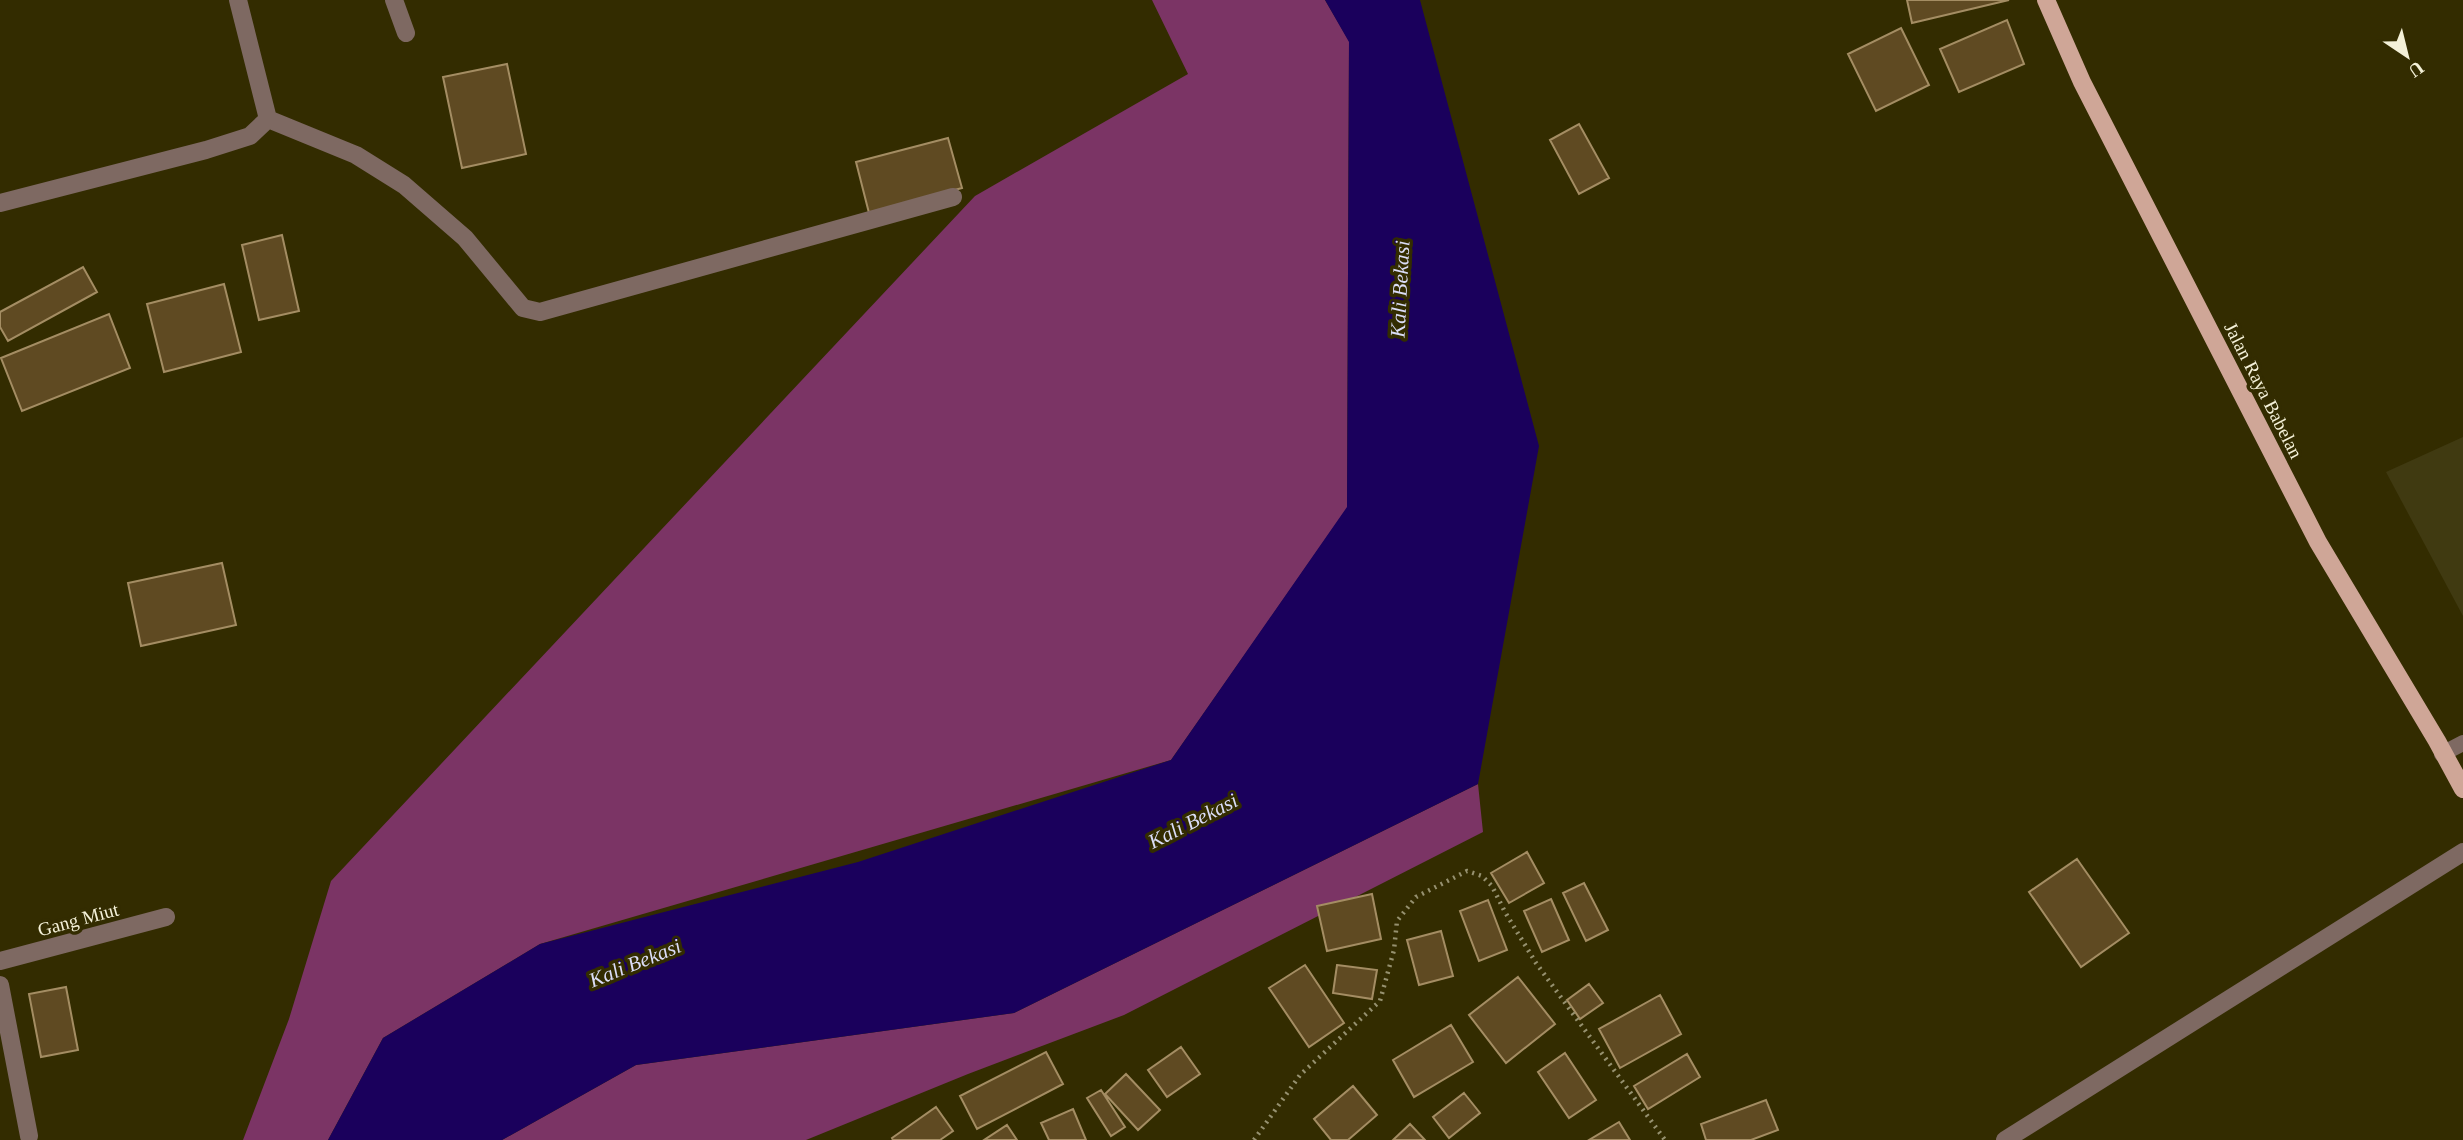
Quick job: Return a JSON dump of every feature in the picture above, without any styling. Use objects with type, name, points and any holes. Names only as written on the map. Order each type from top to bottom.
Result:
[{"type":"main road","name":"Jalan Raya Babelan","points":[[2046,0],[2082,82],[2318,542],[2463,789]]},
{"type":"street","points":[[237,0],[268,119]]},
{"type":"street","points":[[394,0],[406,33]]},
{"type":"street","points":[[268,119],[356,155],[404,185],[465,238],[523,307],[540,312],[953,197]]},
{"type":"street","points":[[0,203],[250,136],[268,119]]},
{"type":"street","points":[[2005,1140],[2463,852]]},
{"type":"street","name":"Gang Miut","points":[[0,961],[166,917]]},
{"type":"street","points":[[0,985],[29,1136]]},
{"type":"lane","points":[[2442,754],[2463,743]]},
{"type":"path","points":[[1254,1140],[1300,1075],[1380,1001],[1394,950],[1397,921],[1416,897],[1467,871],[1482,876],[1492,886],[1535,962],[1665,1140]]},
{"type":"shaded area","points":[[1152,0],[1325,0],[1349,41],[1347,508],[1171,760],[540,944],[383,1038],[328,1140],[243,1140],[289,1019],[331,881],[975,196],[1188,74]]},
{"type":"shaded area","points":[[2463,437],[2463,616],[2386,472]]},
{"type":"shaded area","points":[[1478,784],[1483,832],[1124,1015],[968,1074],[806,1140],[502,1140],[636,1065],[1014,1013]]},
{"type":"water","name":"Kali Bekasi","points":[[1325,0],[1420,0],[1539,446],[1478,784],[1014,1013],[636,1065],[502,1140],[328,1140],[383,1038],[540,944],[858,862],[1171,760],[1347,507],[1349,42]]},
{"type":"building","points":[[1907,0],[2009,0],[1912,23]]},
{"type":"building","points":[[2007,20],[2024,64],[1959,92],[1940,49]]},
{"type":"building","points":[[1901,28],[1929,85],[1876,111],[1848,54]]},
{"type":"building","points":[[507,64],[526,154],[462,168],[443,77]]},
{"type":"building","points":[[1579,124],[1609,178],[1579,194],[1550,140]]},
{"type":"building","points":[[948,138],[962,188],[869,213],[856,162]]},
{"type":"building","points":[[282,235],[299,311],[259,320],[242,245]]},
{"type":"building","points":[[83,267],[97,292],[8,341],[0,327],[0,312]]},
{"type":"building","points":[[224,284],[241,352],[164,372],[147,304]]},
{"type":"building","points":[[109,314],[130,368],[22,411],[1,358]]},
{"type":"building","points":[[222,563],[236,625],[141,646],[128,583]]},
{"type":"building","points":[[1527,852],[1544,883],[1509,903],[1491,873]]},
{"type":"building","points":[[2077,859],[2129,933],[2081,967],[2029,892]]},
{"type":"building","points":[[1584,883],[1608,930],[1586,941],[1563,893]]},
{"type":"building","points":[[1372,894],[1381,939],[1327,951],[1317,906]]},
{"type":"building","points":[[1551,899],[1569,940],[1542,952],[1524,911]]},
{"type":"building","points":[[1488,900],[1507,950],[1479,961],[1460,911]]},
{"type":"building","points":[[1441,931],[1453,976],[1419,985],[1407,940]]},
{"type":"building","points":[[1305,965],[1344,1023],[1309,1047],[1269,988]]},
{"type":"building","points":[[1337,965],[1377,970],[1372,999],[1333,993]]},
{"type":"building","points":[[1518,977],[1555,1024],[1506,1063],[1469,1015]]},
{"type":"building","points":[[1589,984],[1603,1003],[1580,1019],[1567,1000]]},
{"type":"building","points":[[66,987],[78,1050],[41,1057],[29,994]]},
{"type":"building","points":[[1660,995],[1681,1034],[1620,1068],[1599,1029]]},
{"type":"building","points":[[1451,1025],[1473,1062],[1414,1097],[1393,1060]]},
{"type":"building","points":[[1181,1047],[1200,1074],[1167,1097],[1148,1070]]},
{"type":"building","points":[[1046,1052],[1063,1084],[977,1129],[960,1096]]},
{"type":"building","points":[[1565,1053],[1596,1100],[1569,1118],[1538,1072]]},
{"type":"building","points":[[1687,1054],[1700,1077],[1648,1109],[1634,1086]]},
{"type":"building","points":[[1126,1074],[1160,1110],[1138,1130],[1105,1094]]},
{"type":"building","points":[[1353,1086],[1377,1115],[1348,1140],[1331,1140],[1314,1119]]},
{"type":"building","points":[[1101,1090],[1125,1127],[1111,1136],[1087,1098]]},
{"type":"building","points":[[1464,1093],[1480,1113],[1449,1138],[1433,1117]]},
{"type":"building","points":[[1766,1100],[1778,1130],[1751,1140],[1706,1140],[1701,1124]]},
{"type":"building","points":[[936,1107],[953,1131],[940,1140],[893,1140],[892,1138]]},
{"type":"building","points":[[1073,1109],[1086,1140],[1049,1140],[1041,1123]]},
{"type":"building","points":[[1619,1122],[1630,1140],[1589,1140]]},
{"type":"building","points":[[1410,1124],[1425,1140],[1393,1140]]},
{"type":"building","points":[[1007,1125],[1017,1140],[984,1140]]}]
